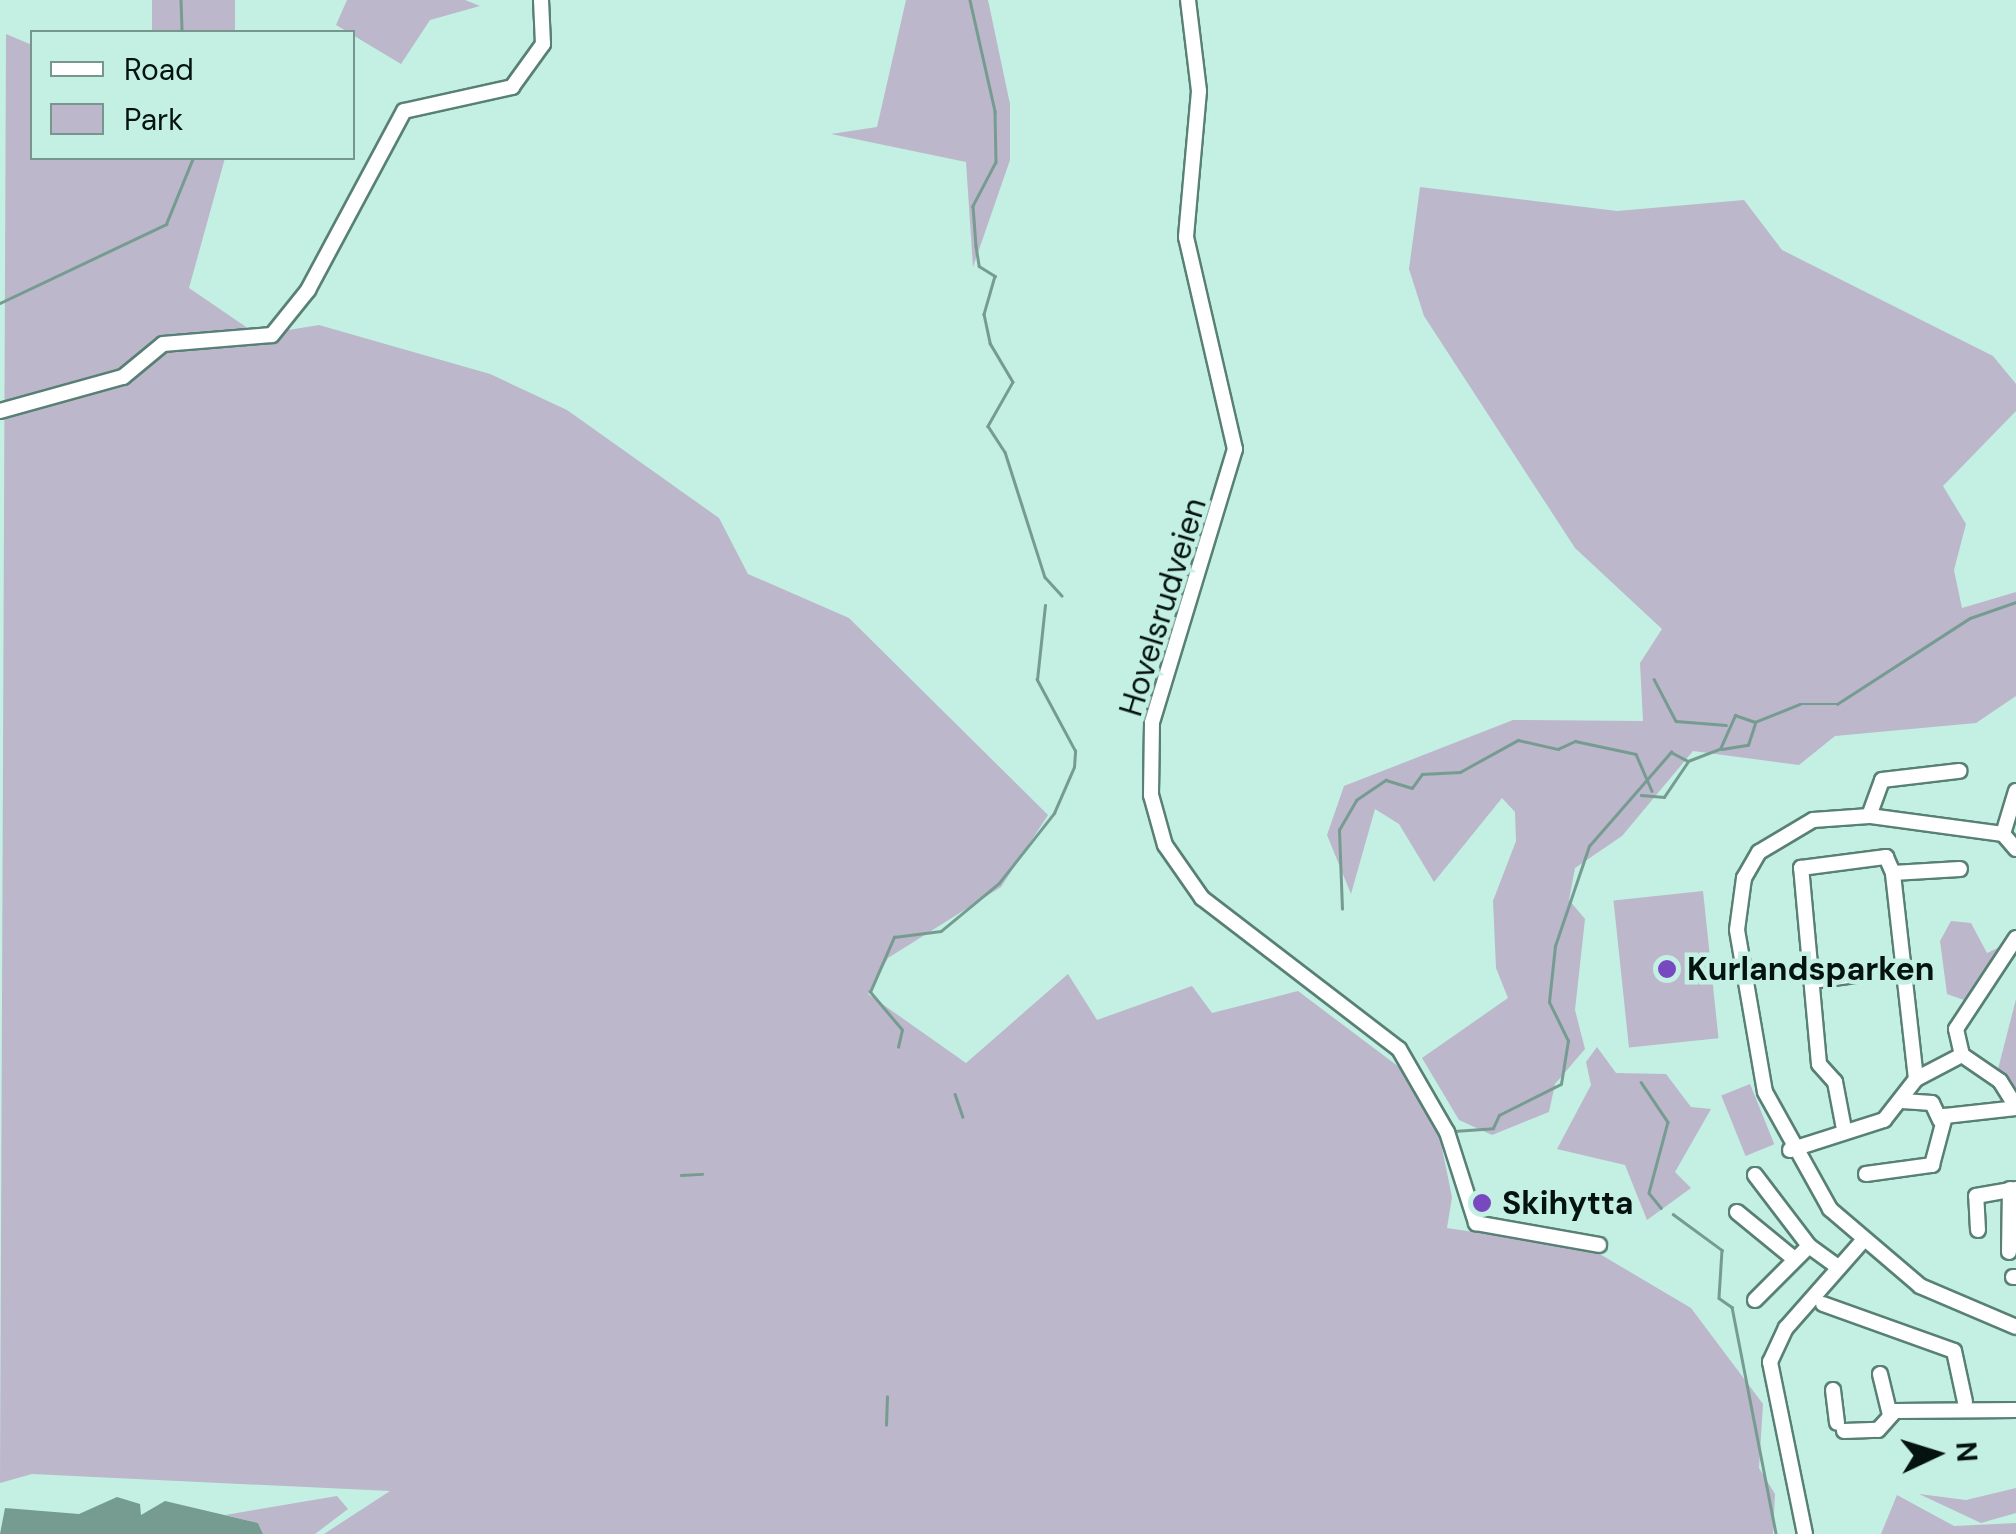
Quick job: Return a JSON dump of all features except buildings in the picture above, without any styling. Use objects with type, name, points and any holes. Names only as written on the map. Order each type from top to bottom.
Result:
[{"type":"street","points":[[0,411],[113,382],[164,344],[272,335],[295,310],[404,111],[512,87],[543,44],[541,0]]},
{"type":"street","name":"Hovelsrudveien","points":[[1188,0],[1200,91],[1186,237],[1235,450],[1152,723],[1160,832],[1202,898],[1400,1049],[1447,1132],[1476,1223],[1599,1245]]},
{"type":"street","points":[[1869,816],[1882,780],[1959,771]]},
{"type":"street","points":[[2003,834],[2016,791]]},
{"type":"street","points":[[2016,849],[2003,834],[1869,816],[1813,820],[1775,837],[1737,904],[1755,1058],[1790,1150],[1861,1243],[1937,1295],[2016,1328]]},
{"type":"street","points":[[1844,1130],[1835,1082],[1819,1064],[1804,861],[1886,858],[1893,873],[1900,970],[1916,1079]]},
{"type":"street","points":[[1893,873],[1960,869]]},
{"type":"street","points":[[1940,1120],[2016,1108],[2000,1081],[1962,1054],[1956,1029],[1968,1003],[2016,938]]},
{"type":"street","points":[[1812,981],[1900,970]]},
{"type":"street","points":[[1790,1150],[1844,1130],[1868,1128],[1902,1102],[1916,1079],[1962,1054]]},
{"type":"street","points":[[1866,1174],[1932,1165],[1940,1120],[1932,1102],[1902,1102]]},
{"type":"street","points":[[1755,1176],[1809,1246],[1839,1268]]},
{"type":"street","points":[[1978,1230],[1976,1196],[2013,1189],[2009,1252]]},
{"type":"street","points":[[1736,1212],[1792,1257]]},
{"type":"street","points":[[1805,1534],[1770,1362],[1861,1243]]},
{"type":"street","points":[[1756,1300],[1792,1257],[1809,1246]]},
{"type":"street","points":[[1823,1304],[1954,1351],[1965,1402]]},
{"type":"street","points":[[1880,1374],[1892,1413]]},
{"type":"street","points":[[1834,1390],[1840,1427],[1878,1430],[1892,1413],[2016,1410]]},
{"type":"green space","points":[[152,0],[235,0],[235,30],[152,30]]},
{"type":"green space","points":[[347,0],[465,0],[480,6],[430,20],[401,64],[355,36],[355,30],[336,25]]},
{"type":"green space","points":[[906,0],[988,0],[1010,104],[1010,160],[973,267],[966,162],[831,134],[877,127]]},
{"type":"green space","points":[[6,34],[30,44],[30,160],[224,160],[189,288],[258,335],[319,325],[490,374],[567,410],[719,518],[748,574],[849,618],[1048,815],[1001,887],[888,958],[868,994],[966,1063],[1068,974],[1097,1020],[1192,986],[1212,1013],[1298,991],[1399,1067],[1436,1119],[1452,1197],[1447,1228],[1593,1250],[1691,1308],[1763,1404],[1759,1468],[1775,1494],[1773,1534],[324,1534],[390,1491],[32,1474],[0,1483]]},
{"type":"green space","points":[[1420,187],[1617,211],[1744,200],[1782,250],[1993,356],[2016,384],[2016,411],[1943,486],[1966,524],[1954,570],[1962,608],[2016,592],[2016,696],[1976,723],[1835,736],[1799,765],[1693,751],[1622,836],[1575,868],[1569,900],[1585,919],[1575,1010],[1585,1049],[1555,1084],[1549,1112],[1492,1135],[1459,1120],[1422,1058],[1508,998],[1496,968],[1493,901],[1516,841],[1515,812],[1502,798],[1434,882],[1399,824],[1375,809],[1351,894],[1327,835],[1344,786],[1513,720],[1643,721],[1640,663],[1662,629],[1575,548],[1424,316],[1409,269]]},
{"type":"green space","name":"Kurlandsparken","points":[[1703,891],[1718,1038],[1629,1048],[1613,900]]},
{"type":"green space","points":[[1951,921],[1971,923],[1987,953],[2011,942],[1964,1000],[1947,994],[1940,941]]},
{"type":"green space","points":[[2016,999],[2016,1100],[1996,1077]]},
{"type":"green space","points":[[1597,1047],[1616,1073],[1666,1074],[1691,1107],[1711,1109],[1675,1172],[1691,1188],[1647,1220],[1625,1165],[1557,1149],[1591,1085],[1586,1062]]},
{"type":"green space","points":[[1750,1084],[1774,1144],[1746,1156],[1721,1096]]},
{"type":"green space","points":[[2016,1488],[2016,1513],[1981,1523],[1919,1494],[1966,1500]]},
{"type":"green space","points":[[1897,1495],[1954,1526],[2016,1523],[2016,1534],[1881,1534]]},
{"type":"green space","points":[[337,1496],[348,1509],[315,1534],[263,1534],[258,1523],[225,1515]]},
{"type":"water","points":[[117,1497],[140,1504],[141,1515],[165,1501],[258,1523],[263,1534],[0,1534],[5,1508],[79,1514]]},
{"type":"waterway","points":[[181,0],[182,30]]},
{"type":"waterway","points":[[970,0],[995,111],[996,162],[973,206],[976,246],[979,266],[995,276],[984,314],[990,343],[1013,382],[988,426],[1005,452],[1045,577],[1062,596]]},
{"type":"waterway","points":[[0,303],[166,224],[192,160]]},
{"type":"waterway","points":[[1454,1131],[1493,1128],[1499,1115],[1561,1084],[1568,1041],[1549,1002],[1555,946],[1589,846],[1671,752],[1688,761],[1720,749],[1735,715],[1755,722],[1800,704],[1837,704],[1970,618],[2016,602]]},
{"type":"waterway","points":[[898,1047],[902,1030],[870,992],[894,937],[941,931],[999,883],[1054,813],[1074,767],[1075,751],[1037,680],[1045,605]]},
{"type":"waterway","points":[[1654,679],[1676,721],[1726,725]]},
{"type":"waterway","points":[[1722,749],[1748,745],[1755,724]]},
{"type":"waterway","points":[[1342,909],[1339,830],[1356,800],[1386,780],[1412,788],[1422,774],[1460,772],[1518,740],[1558,749],[1575,741],[1636,754],[1652,791]]},
{"type":"waterway","points":[[1641,795],[1664,797],[1687,763]]},
{"type":"waterway","points":[[1641,1082],[1668,1122],[1649,1193],[1661,1208]]},
{"type":"waterway","points":[[955,1094],[963,1117]]},
{"type":"waterway","points":[[681,1175],[702,1174]]},
{"type":"waterway","points":[[1673,1214],[1722,1250],[1719,1298],[1732,1307],[1776,1534]]},
{"type":"waterway","points":[[886,1425],[887,1397]]},
{"type":"place","name":"Kurlandsparken","points":[[1667,969]]},
{"type":"place","name":"Skihytta","points":[[1482,1203]]}]
